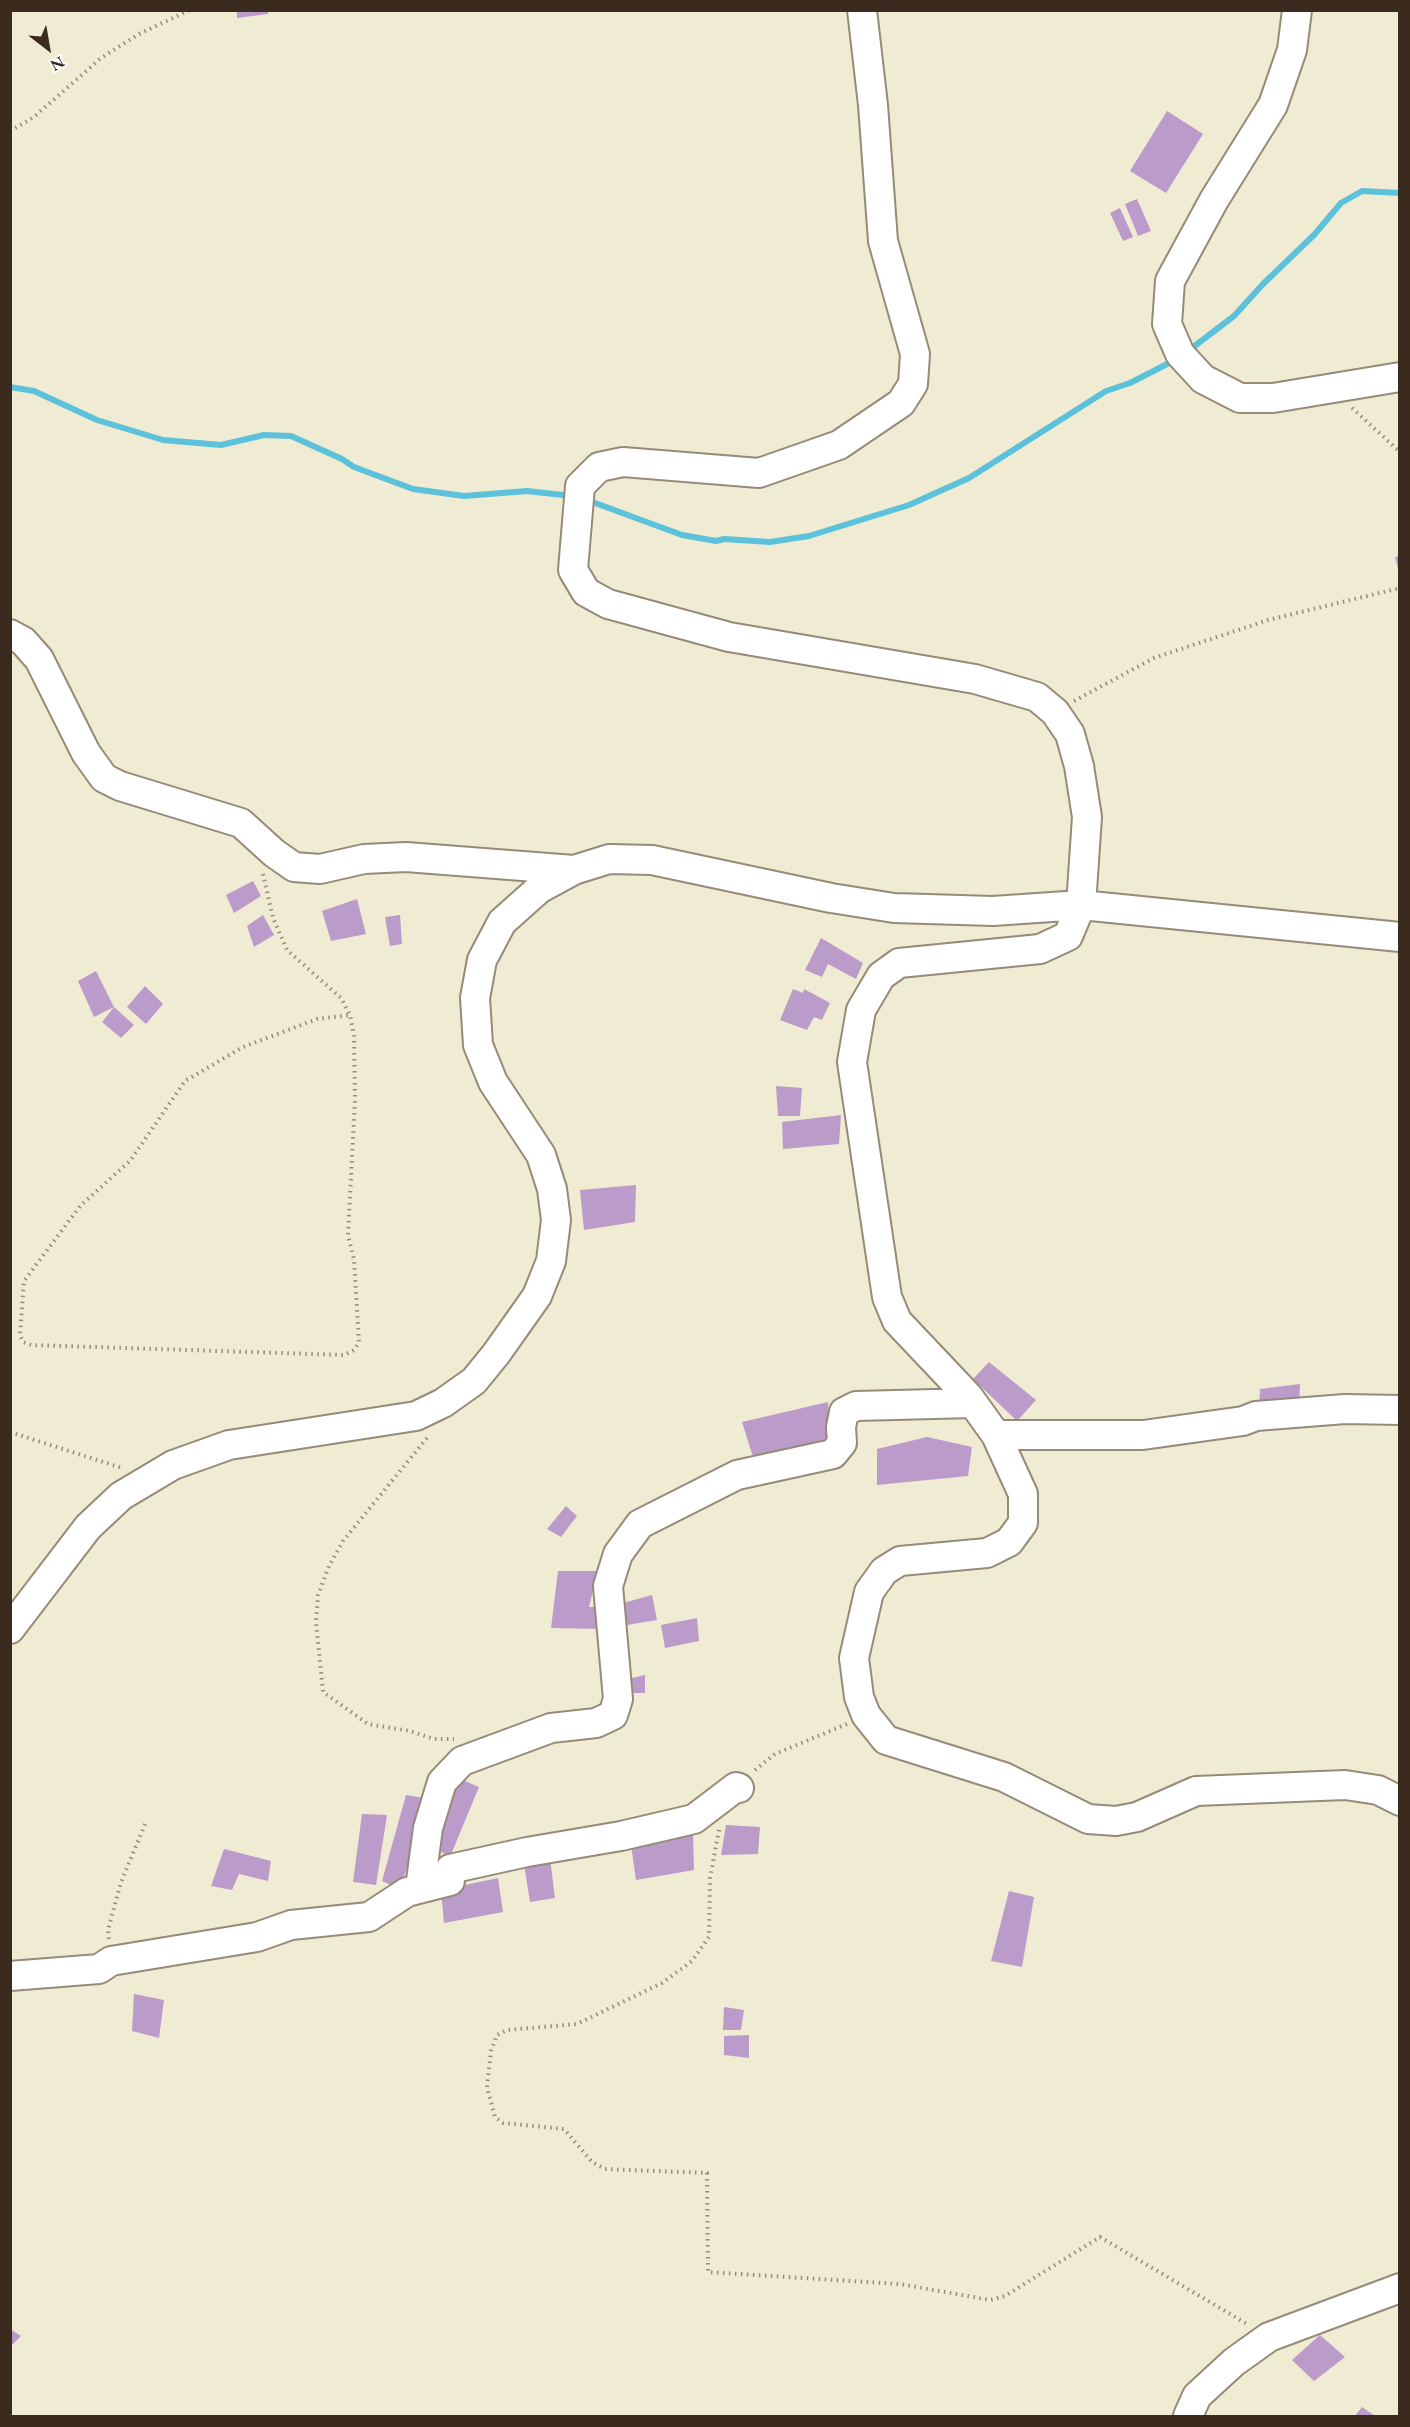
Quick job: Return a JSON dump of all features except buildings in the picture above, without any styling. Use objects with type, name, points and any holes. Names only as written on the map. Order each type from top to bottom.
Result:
[{"type":"street","points":[[862,10],[873,105],[883,241],[915,354],[913,384],[901,403],[839,445],[759,473],[623,462],[599,467],[580,486],[573,570],[586,592],[608,604],[729,637],[975,679],[1036,697],[1055,712],[1070,734],[1079,766],[1087,817],[1081,905],[1068,936],[1040,949],[899,963],[881,976],[861,1010],[852,1062],[887,1297],[897,1322],[973,1403],[996,1435],[1023,1494],[1023,1523],[1009,1542],[987,1553],[900,1561],[884,1571],[869,1592],[854,1658],[860,1697],[866,1715],[886,1740],[1004,1777],[1088,1819],[1116,1821],[1137,1817],[1196,1791],[1345,1785],[1378,1790],[1400,1802]]},
{"type":"street","points":[[1297,10],[1292,50],[1273,105],[1214,200],[1170,281],[1167,324],[1186,360],[1203,379],[1240,398],[1273,398],[1400,377]]},
{"type":"street","points":[[10,634],[23,641],[39,659],[86,753],[104,778],[120,786],[241,823],[274,854],[294,867],[320,869],[364,859],[406,857],[574,870]]},
{"type":"street","points":[[10,1629],[88,1527],[121,1496],[173,1465],[229,1445],[416,1416],[443,1403],[474,1381],[496,1354],[537,1296],[551,1261],[556,1220],[552,1189],[541,1155],[489,1073],[478,1045],[475,998],[482,960],[502,922],[539,889],[574,870],[609,859],[652,860],[831,898],[894,908],[993,911],[1081,905],[1400,937]]},
{"type":"street","points":[[420,1888],[428,1828],[441,1782],[462,1761],[551,1728],[596,1723],[613,1715],[618,1700],[608,1586],[618,1554],[640,1524],[737,1475],[833,1454],[842,1443],[841,1427],[844,1412],[856,1406],[973,1403]]},
{"type":"street","points":[[996,1435],[1143,1435],[1244,1421],[1256,1416],[1345,1409],[1400,1410]]},
{"type":"street","points":[[10,1976],[99,1969],[111,1961],[256,1937],[291,1925],[369,1917],[407,1892],[450,1881],[450,1869],[527,1852],[621,1836],[694,1819],[736,1787],[739,1788]]},
{"type":"street","points":[[1188,2416],[1197,2396],[1234,2362],[1269,2337],[1400,2288]]},
{"type":"path","points":[[10,131],[34,117],[101,58],[139,34],[190,10]]},
{"type":"path","points":[[1332,389],[1400,452]]},
{"type":"path","points":[[1055,712],[1154,658],[1268,620],[1400,588]]},
{"type":"path","points":[[274,854],[262,868],[273,918],[287,950],[341,998],[350,1015],[354,1036],[355,1099],[348,1236],[354,1259],[358,1343],[354,1350],[344,1354],[30,1345],[23,1342],[20,1335],[24,1281],[81,1205],[130,1161],[185,1081],[243,1047],[317,1018],[350,1015]]},
{"type":"path","points":[[443,1403],[440,1422],[343,1541],[329,1566],[318,1595],[316,1622],[323,1692],[368,1725],[410,1731],[434,1739],[465,1738]]},
{"type":"path","points":[[10,1432],[151,1478]]},
{"type":"path","points":[[739,1788],[742,1781],[775,1754],[866,1715]]},
{"type":"path","points":[[111,1961],[108,1930],[121,1882],[146,1822]]},
{"type":"path","points":[[720,1828],[710,1878],[709,1937],[692,1961],[662,1983],[577,2024],[507,2030],[497,2035],[491,2051],[487,2087],[495,2117],[503,2123],[564,2129],[592,2162],[605,2169],[707,2173],[708,2272],[900,2284],[990,2300],[1005,2296],[1100,2237],[1269,2337]]},
{"type":"waterway","points":[[1188,351],[1234,316],[1263,284],[1314,235],[1341,203],[1362,191],[1400,193]]},
{"type":"waterway","points":[[587,500],[682,535],[716,541],[724,539],[770,542],[809,536],[909,505],[969,478],[1106,391],[1130,383],[1175,360]]},
{"type":"waterway","points":[[10,387],[34,391],[97,420],[163,440],[221,445],[264,435],[291,436],[342,459],[354,467],[413,489],[464,496],[527,491],[572,496]]}]
